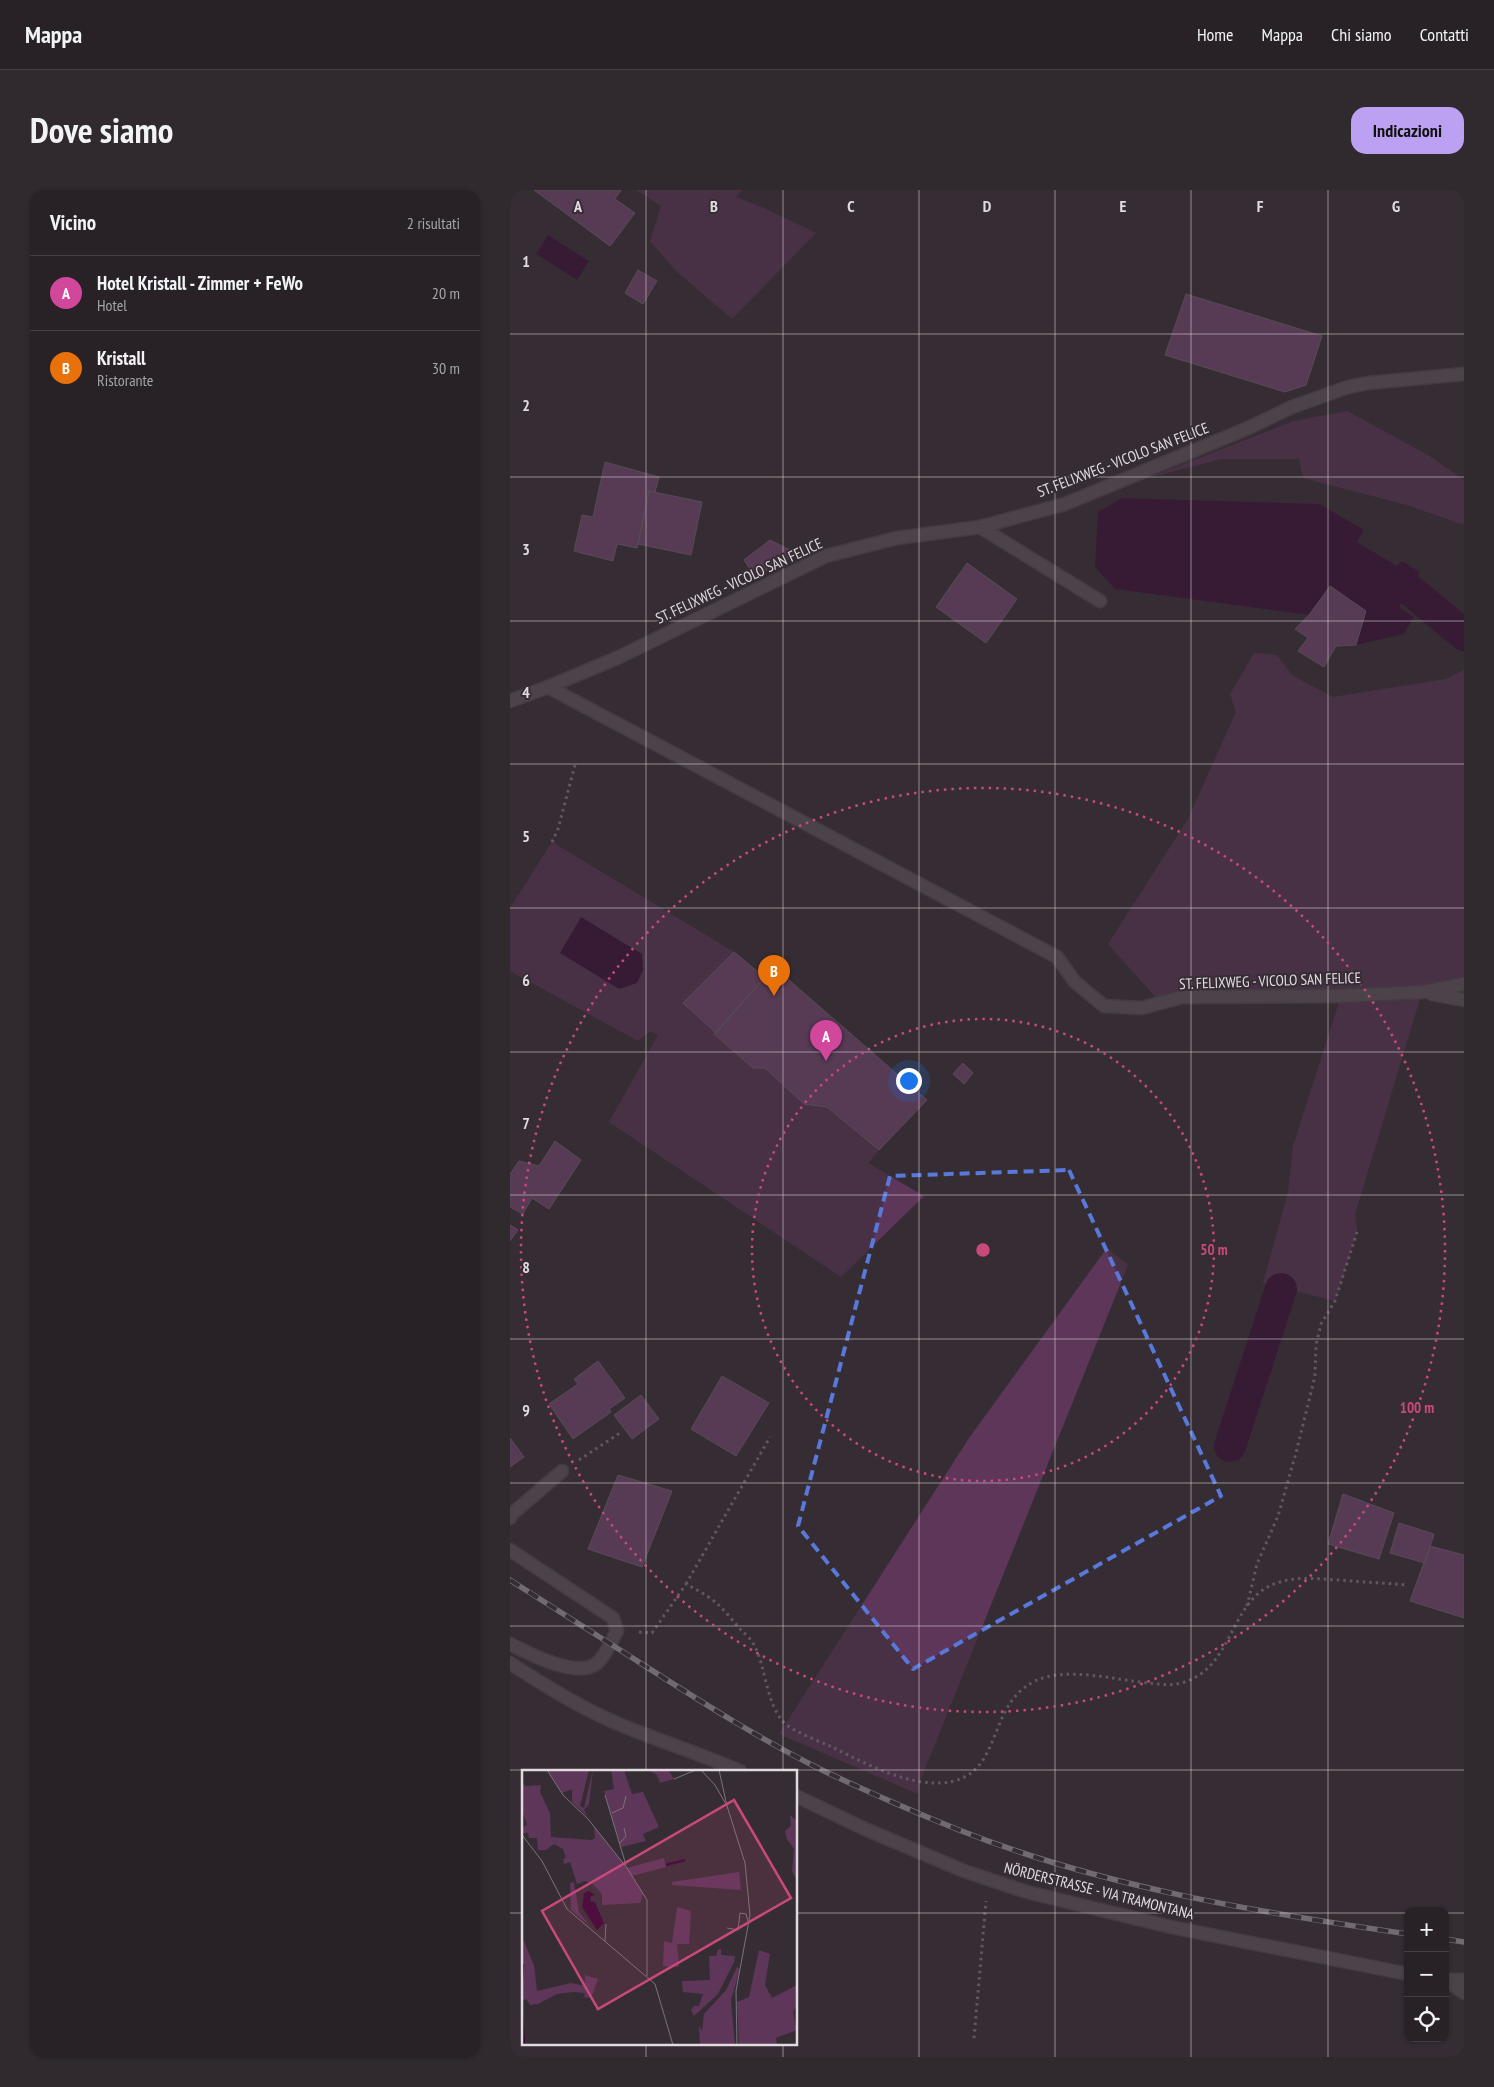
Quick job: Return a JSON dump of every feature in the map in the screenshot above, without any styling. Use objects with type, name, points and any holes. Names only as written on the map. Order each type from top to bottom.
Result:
[{"type":"street","name":"ST. FELIXWEG - VICOLO SAN FELICE","points":[[510,701],[617,658],[826,556],[897,538],[980,527],[1065,504],[1246,429],[1292,407],[1348,387],[1368,383],[1464,374]]},
{"type":"street","points":[[980,527],[1100,601]]},
{"type":"street","name":"ST. FELIXWEG - VICOLO SAN FELICE","points":[[548,687],[1057,957],[1075,982],[1104,1006],[1142,1008],[1182,997],[1341,996],[1422,992],[1464,984]]},
{"type":"street","name":"ST. FELIXWEG - VICOLO SAN FELICE","points":[[1422,992],[1464,1000]]},
{"type":"street","points":[[510,1518],[512,1514],[562,1471]]},
{"type":"street","points":[[510,1550],[613,1618],[617,1631],[597,1663],[582,1669],[547,1661],[510,1644]]},
{"type":"street","points":[[510,1663],[558,1694],[619,1725],[690,1750],[738,1770]]},
{"type":"street","name":"NÖRDERSTRASSE - VIA TRAMONTANA","points":[[798,1797],[866,1829],[988,1880],[1027,1892],[1171,1927],[1404,1973]]},
{"type":"street","points":[[1449,1980],[1464,1980]]},
{"type":"street","points":[[1449,1982],[1464,1993]]},
{"type":"path","points":[[552,842],[558,829],[575,765]]},
{"type":"path","points":[[1247,1606],[1257,1564],[1278,1516],[1296,1453],[1314,1376],[1316,1345],[1321,1324],[1333,1308],[1357,1232]]},
{"type":"path","points":[[562,1471],[620,1433]]},
{"type":"path","points":[[617,1631],[652,1633],[686,1584],[770,1437]]},
{"type":"path","points":[[686,1584],[714,1601],[754,1644],[771,1701],[785,1724],[883,1771],[912,1780],[940,1782],[965,1776],[982,1761],[1005,1710],[1020,1693],[1035,1681],[1058,1675],[1080,1674],[1166,1685],[1182,1683],[1209,1668],[1230,1637],[1241,1613],[1267,1587],[1279,1582],[1301,1578],[1408,1585]]},
{"type":"path","points":[[974,2038],[988,1880]]},
{"type":"highlighted area","points":[[1069,1170],[1221,1496],[913,1669],[798,1526],[890,1176]]},
{"type":"shaded area","points":[[636,190],[742,190],[736,197],[816,233],[732,319],[675,270],[650,241],[661,206]]},
{"type":"shaded area","points":[[548,235],[589,261],[577,280],[536,254]]},
{"type":"shaded area","points":[[1347,411],[1428,455],[1464,480],[1464,525],[1407,505],[1303,478],[1299,459],[1221,459],[1148,478],[1294,421]]},
{"type":"shaded area","points":[[1122,498],[1320,504],[1364,530],[1357,542],[1397,566],[1402,561],[1420,572],[1399,607],[1414,617],[1404,634],[1356,645],[1366,611],[1331,586],[1309,615],[1115,589],[1095,567],[1098,512]]},
{"type":"shaded area","points":[[1254,653],[1277,655],[1293,676],[1333,697],[1446,679],[1464,670],[1464,985],[1422,992],[1355,1214],[1357,1232],[1335,1301],[1263,1283],[1288,1193],[1293,1146],[1341,996],[1161,1003],[1108,944],[1188,819],[1236,712],[1230,694]]},
{"type":"shaded area","points":[[552,842],[734,952],[684,1003],[716,1033],[715,1035],[753,1068],[765,1068],[804,1104],[827,1107],[879,1150],[868,1163],[924,1196],[841,1277],[609,1122],[658,1035],[650,1031],[638,1041],[510,971],[510,908]]},
{"type":"shaded area","points":[[581,917],[642,954],[643,970],[637,983],[619,989],[560,953]]},
{"type":"shaded area","points":[[1107,1248],[1128,1265],[920,1781],[918,1794],[779,1734],[969,1438]]},
{"type":"building","points":[[534,190],[621,190],[615,199],[635,213],[610,246]]},
{"type":"building","points":[[638,270],[657,281],[643,304],[625,293]]},
{"type":"building","points":[[1186,294],[1322,336],[1306,385],[1285,392],[1165,355]]},
{"type":"building","points":[[605,462],[659,477],[655,492],[649,491],[637,548],[617,544],[613,561],[574,551],[582,515],[593,517]]},
{"type":"building","points":[[649,491],[702,502],[691,555],[638,544]]},
{"type":"building","points":[[770,540],[798,554],[755,577],[744,560]]},
{"type":"building","points":[[967,563],[1017,599],[986,643],[936,607]]},
{"type":"building","points":[[1330,586],[1366,611],[1356,645],[1336,646],[1324,667],[1298,651],[1308,638],[1295,629],[1309,615]]},
{"type":"building","points":[[734,952],[757,971],[769,973],[716,1033],[683,1003]]},
{"type":"building","points":[[774,967],[927,1100],[879,1150],[827,1107],[804,1104],[765,1068],[753,1068],[714,1034]]},
{"type":"building","points":[[963,1063],[973,1073],[964,1084],[953,1074]]},
{"type":"building","points":[[555,1141],[581,1160],[549,1209],[532,1198],[523,1214],[510,1207],[510,1174],[519,1161],[539,1166]]},
{"type":"building","points":[[510,1225],[518,1230],[510,1241]]},
{"type":"building","points":[[598,1361],[625,1398],[609,1409],[611,1412],[573,1439],[549,1404],[578,1384],[574,1379]]},
{"type":"building","points":[[722,1376],[769,1403],[736,1456],[691,1429]]},
{"type":"building","points":[[641,1395],[659,1419],[632,1439],[614,1415]]},
{"type":"building","points":[[510,1438],[524,1457],[510,1467]]},
{"type":"building","points":[[618,1475],[672,1491],[642,1567],[588,1549]]},
{"type":"building","points":[[1343,1494],[1394,1513],[1379,1559],[1328,1544]]},
{"type":"building","points":[[1399,1523],[1434,1534],[1425,1563],[1390,1553]]},
{"type":"building","points":[[1430,1546],[1464,1555],[1464,1618],[1410,1601]]},
{"type":"waterway","points":[[1410,590],[1464,635]]},
{"type":"waterway","points":[[1230,1446],[1281,1289]]},
{"type":"railway","points":[[510,1580],[688,1694],[769,1742],[841,1779],[959,1830],[1013,1850],[1124,1882],[1237,1906],[1404,1933]]},
{"type":"railway","points":[[1449,1940],[1464,1942]]},
{"type":"place","name":"Kristall","points":[[774,996]]},
{"type":"place","name":"Hotel Kristall - Zimmer + FeWo","points":[[826,1061]]}]
